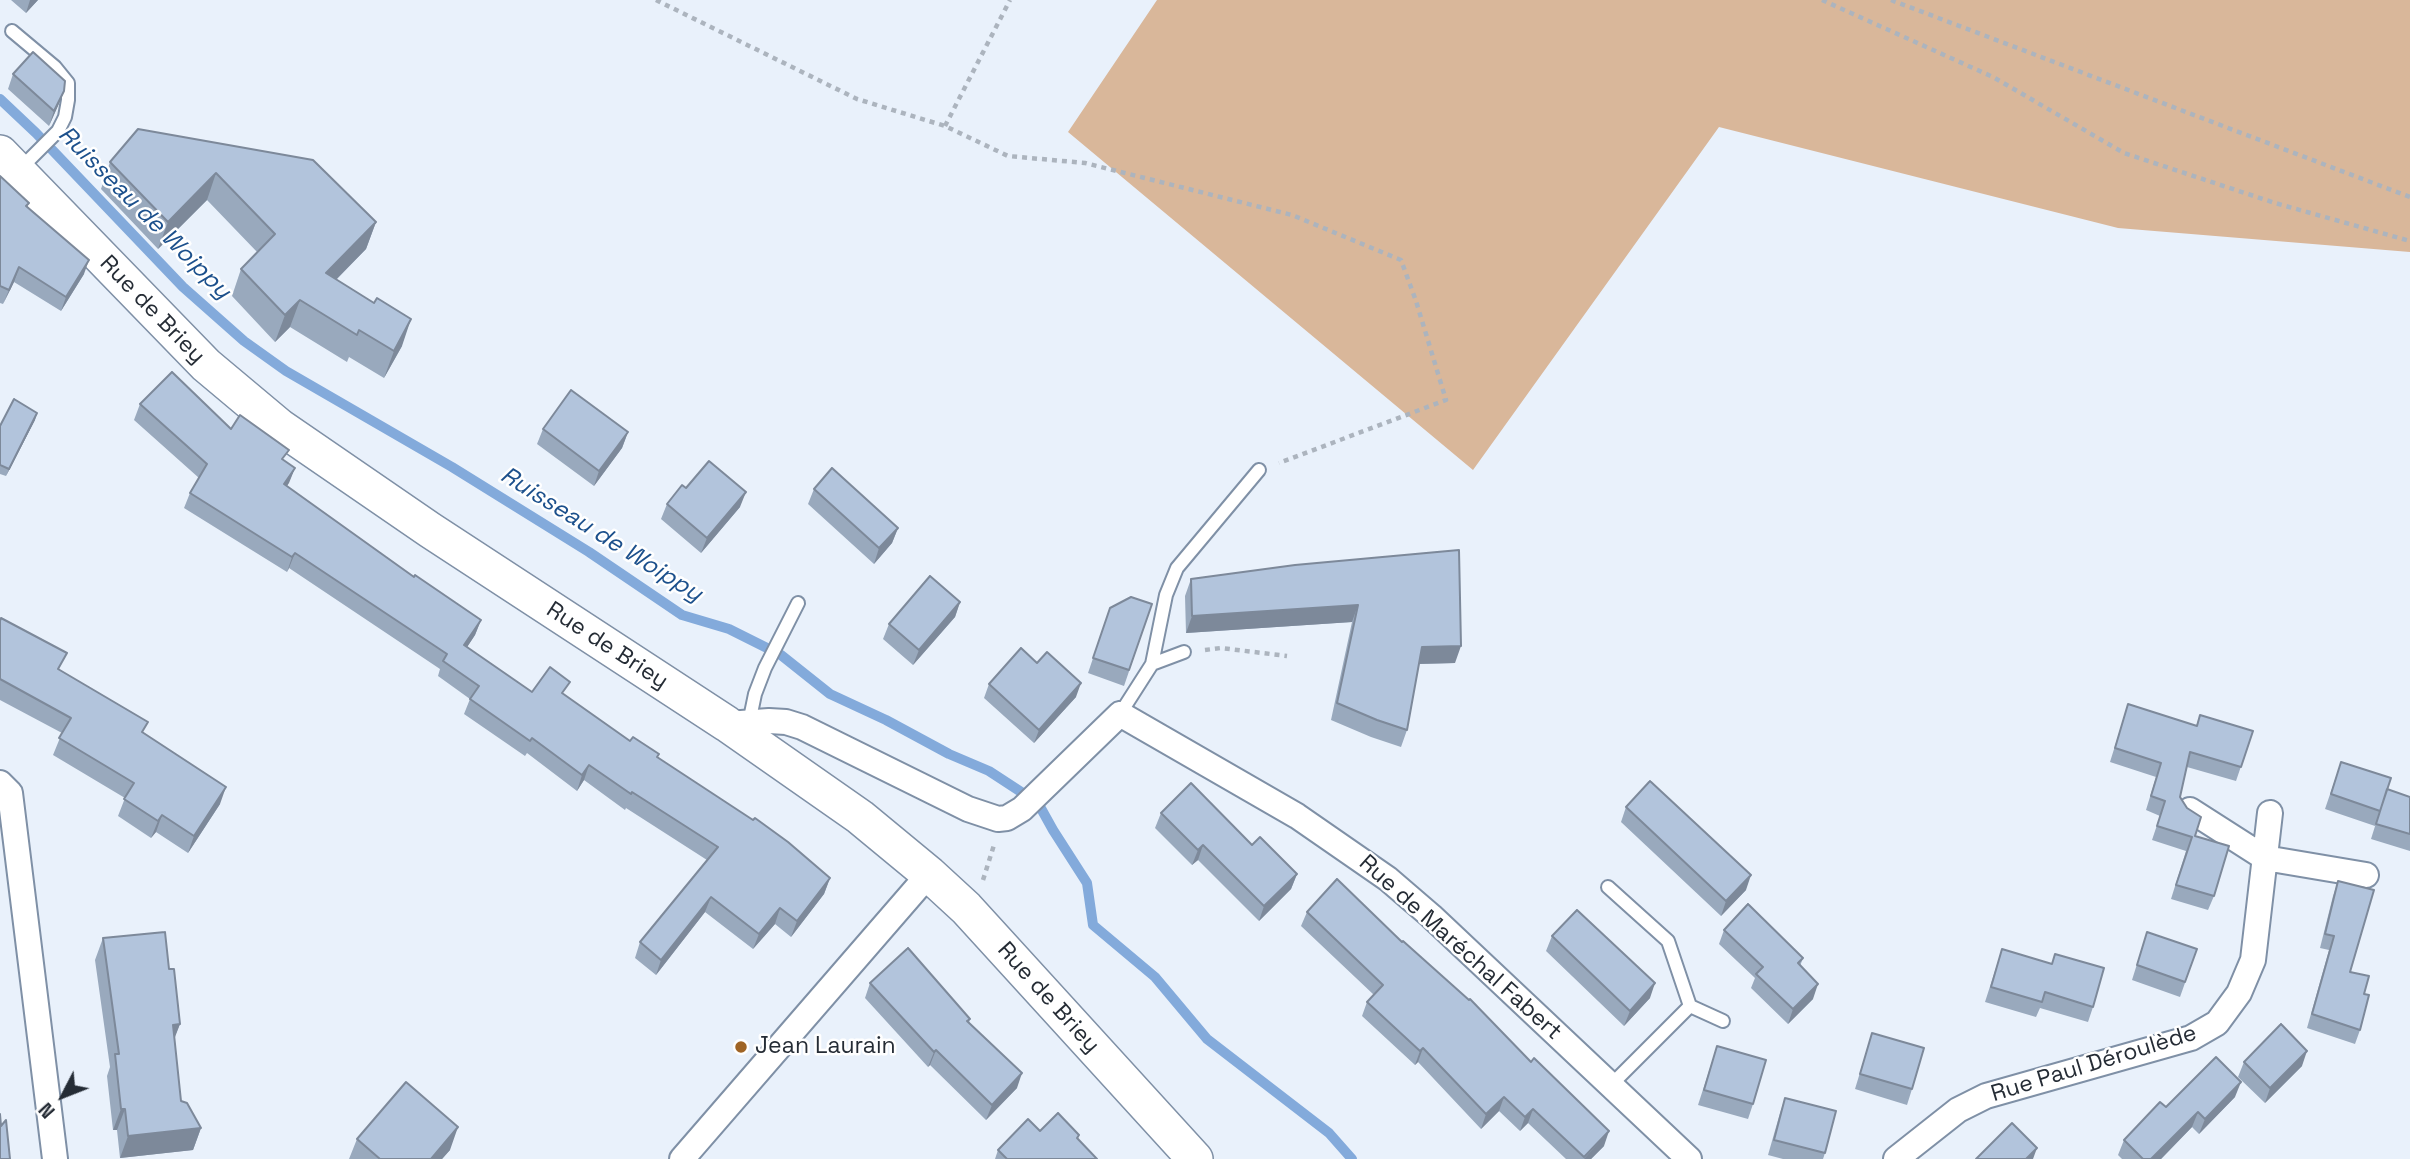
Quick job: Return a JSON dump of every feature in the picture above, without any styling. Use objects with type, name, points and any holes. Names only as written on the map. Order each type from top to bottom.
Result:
[{"type":"street","name":"Rue de Briey","points":[[19,159],[206,365],[280,427],[430,530],[738,724],[860,817],[929,874],[966,908],[1195,1159]]},
{"type":"street","points":[[738,724],[786,722],[802,727],[896,775],[988,817],[1007,818],[1022,809],[1121,714]]},
{"type":"street","name":"Rue de Maréchal Fabert","points":[[1121,714],[1297,816],[1388,879],[1431,916],[1689,1159]]},
{"type":"street","points":[[0,783],[10,793],[55,1159]]},
{"type":"street","points":[[2190,810],[2265,858],[2366,875]]},
{"type":"street","name":"Rue Paul Déroulède","points":[[1896,1159],[1958,1110],[1986,1096],[2191,1038],[2217,1023],[2239,993],[2253,960],[2270,813]]},
{"type":"street","points":[[682,1159],[929,874]]},
{"type":"lane","points":[[12,31],[55,67],[68,83],[65,117],[52,138],[19,159]]},
{"type":"lane","points":[[1121,714],[1152,664],[1166,595],[1177,568],[1259,470]]},
{"type":"lane","points":[[738,724],[798,603]]},
{"type":"lane","points":[[1152,664],[1184,652]]},
{"type":"lane","points":[[1608,887],[1668,942],[1690,1006],[1723,1021]]},
{"type":"lane","points":[[1611,1085],[1690,1006]]},
{"type":"path","points":[[656,0],[857,99],[946,126],[1008,156],[1085,163],[1292,215],[1401,260],[1446,400],[1259,470]]},
{"type":"path","points":[[946,126],[1010,0]]},
{"type":"path","points":[[1822,0],[1993,77],[2124,153],[2275,203],[2410,240]]},
{"type":"path","points":[[1891,0],[2410,197]]},
{"type":"path","points":[[1184,652],[1221,648],[1287,656]]},
{"type":"shaded area","points":[[1157,0],[2410,0],[2410,252],[2118,228],[1719,127],[1473,470],[1068,132]]},
{"type":"building","points":[[33,52],[65,81],[64,91],[54,111],[13,74]]},
{"type":"building","points":[[138,129],[313,160],[376,222],[326,273],[374,303],[377,298],[411,319],[394,351],[359,330],[357,335],[300,300],[285,315],[241,269],[275,234],[216,173],[168,222],[110,162]]},
{"type":"building","points":[[0,176],[29,203],[26,206],[89,260],[66,297],[19,267],[9,290],[0,286]]},
{"type":"building","points":[[172,372],[231,429],[240,415],[289,450],[282,459],[295,468],[284,484],[414,577],[415,575],[481,620],[464,645],[532,692],[550,667],[570,682],[562,693],[630,741],[633,737],[659,754],[657,757],[753,820],[755,818],[830,878],[797,921],[780,908],[759,934],[711,897],[661,960],[640,942],[718,847],[589,765],[582,775],[532,738],[530,741],[470,699],[479,686],[443,661],[447,654],[295,553],[292,557],[190,493],[207,464],[140,404]]},
{"type":"building","points":[[571,390],[628,432],[599,471],[543,429]]},
{"type":"building","points":[[14,399],[37,413],[9,469],[0,465],[0,426]]},
{"type":"building","points":[[709,461],[746,492],[707,538],[667,504],[682,485],[686,488]]},
{"type":"building","points":[[832,468],[898,528],[879,548],[814,489]]},
{"type":"building","points":[[1459,550],[1461,646],[1422,647],[1407,730],[1337,703],[1358,605],[1192,616],[1191,579],[1295,565]]},
{"type":"building","points":[[930,576],[960,602],[919,650],[889,624]]},
{"type":"building","points":[[1131,597],[1152,604],[1129,670],[1093,658],[1110,608]]},
{"type":"building","points":[[1,618],[67,653],[58,669],[148,722],[142,732],[226,787],[194,836],[162,815],[158,821],[124,799],[134,783],[59,738],[71,718],[0,679]]},
{"type":"building","points":[[1021,648],[1037,663],[1047,652],[1081,683],[1039,730],[989,684]]},
{"type":"building","points":[[2128,704],[2197,726],[2200,715],[2253,731],[2241,767],[2190,752],[2180,797],[2187,808],[2201,817],[2195,836],[2229,846],[2214,896],[2176,885],[2192,837],[2157,826],[2165,801],[2151,796],[2161,763],[2115,748]]},
{"type":"building","points":[[2341,762],[2391,778],[2380,811],[2331,794]]},
{"type":"building","points":[[1650,781],[1751,875],[1726,901],[1626,807]]},
{"type":"building","points":[[1191,783],[1252,845],[1260,837],[1297,874],[1264,906],[1203,845],[1198,850],[1161,813]]},
{"type":"building","points":[[2387,789],[2410,797],[2410,834],[2376,824]]},
{"type":"building","points":[[1337,879],[1402,942],[1470,999],[1531,1062],[1534,1058],[1609,1131],[1584,1157],[1533,1109],[1525,1117],[1504,1097],[1486,1114],[1423,1048],[1420,1051],[1367,1002],[1383,985],[1307,912]]},
{"type":"building","points":[[2338,881],[2374,890],[2350,972],[2369,976],[2364,994],[2369,995],[2360,1030],[2312,1014],[2334,936],[2325,934]]},
{"type":"building","points":[[1748,904],[1803,958],[1798,963],[1818,984],[1793,1009],[1756,974],[1763,967],[1724,930]]},
{"type":"building","points":[[1577,910],[1655,983],[1630,1011],[1552,936]]},
{"type":"building","points":[[165,932],[169,969],[174,969],[180,1024],[173,1025],[181,1101],[187,1103],[201,1128],[128,1136],[125,1109],[121,1109],[115,1054],[119,1054],[103,938]]},
{"type":"building","points":[[2147,932],[2197,949],[2185,982],[2137,965]]},
{"type":"building","points":[[908,948],[970,1019],[967,1021],[1022,1073],[992,1105],[936,1050],[934,1052],[870,983]]},
{"type":"building","points":[[2002,949],[2052,964],[2055,954],[2104,968],[2093,1007],[2045,992],[2042,1002],[1991,987]]},
{"type":"building","points":[[2281,1024],[2307,1051],[2270,1088],[2244,1062]]},
{"type":"building","points":[[1872,1033],[1924,1048],[1912,1089],[1860,1074]]},
{"type":"building","points":[[1717,1046],[1766,1060],[1753,1104],[1704,1090]]},
{"type":"building","points":[[2216,1057],[2241,1082],[2205,1119],[2198,1112],[2151,1159],[2143,1159],[2124,1140],[2160,1102],[2166,1107]]},
{"type":"building","points":[[406,1082],[458,1127],[431,1159],[380,1159],[357,1139]]},
{"type":"building","points":[[1785,1098],[1836,1111],[1825,1153],[1774,1140]]},
{"type":"building","points":[[1058,1113],[1097,1159],[1007,1159],[998,1150],[1028,1119],[1040,1131]]},
{"type":"building","points":[[0,1114],[1,1126],[6,1120],[10,1159],[0,1159]]},
{"type":"building","points":[[2012,1123],[2037,1148],[2026,1159],[1976,1159]]},
{"type":"waterway","name":"Ruisseau de Woippy","points":[[0,99],[183,287],[244,341],[286,371],[452,467],[589,552],[682,615],[729,629],[781,655],[830,694],[949,754],[989,771],[1038,803],[1087,883],[1093,925],[1155,977],[1207,1039],[1329,1133],[1352,1159]]},
{"type":"place","name":"Jean Laurain","points":[[741,1047]]}]
